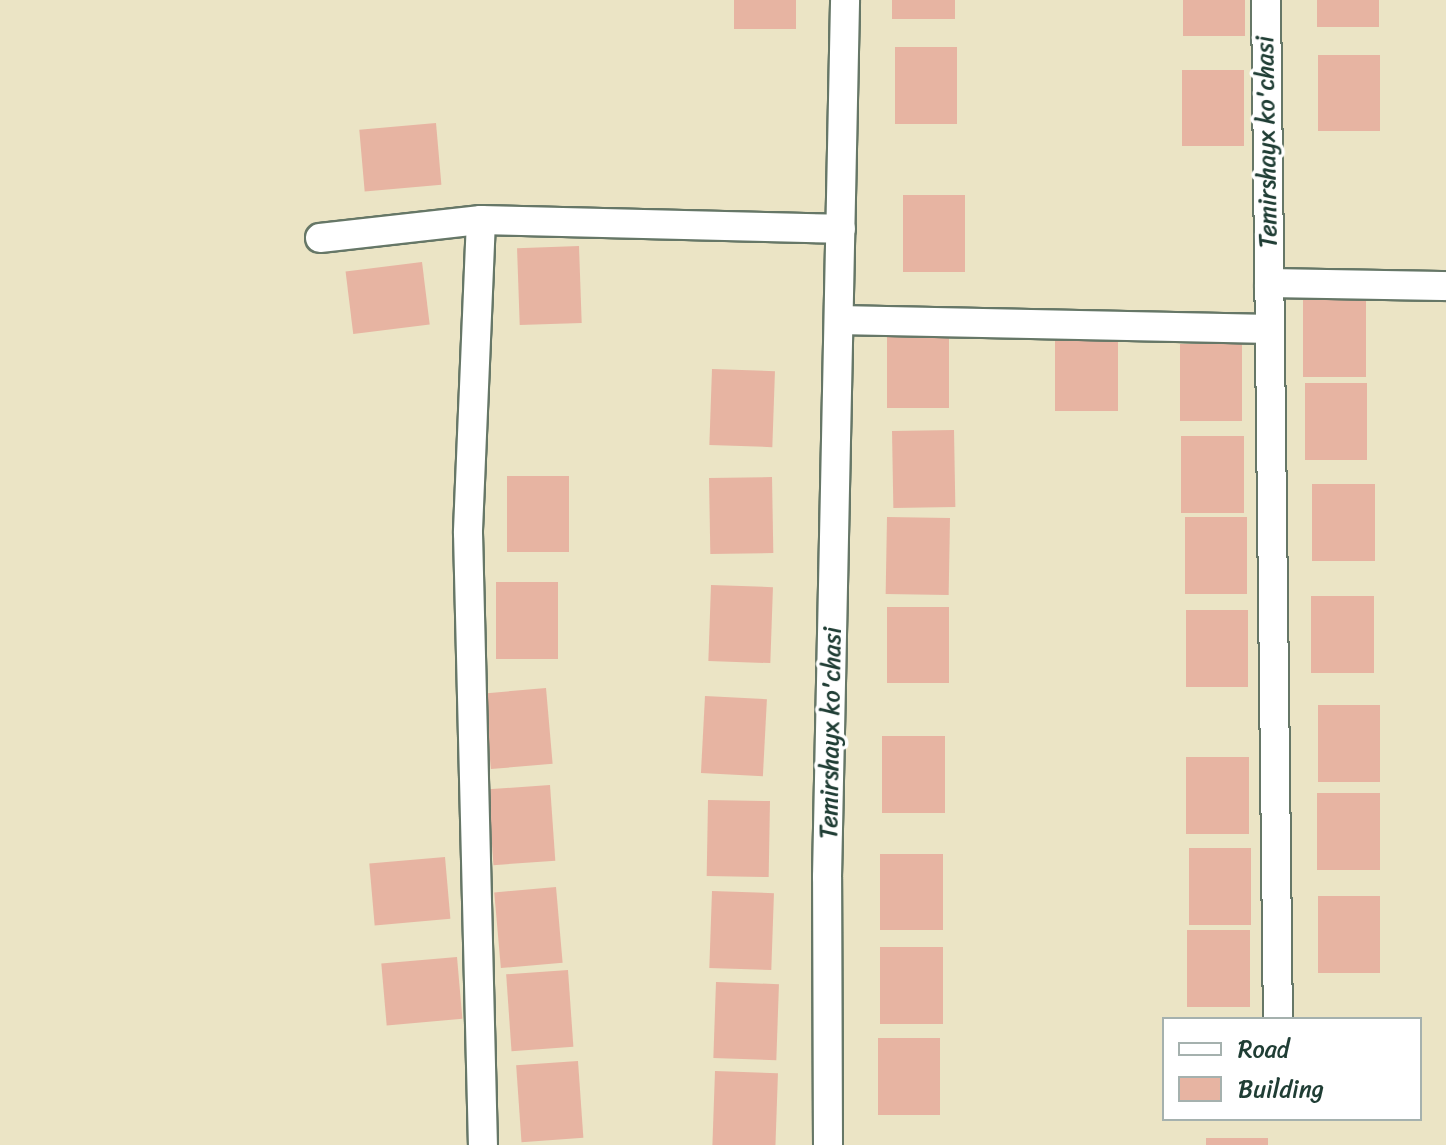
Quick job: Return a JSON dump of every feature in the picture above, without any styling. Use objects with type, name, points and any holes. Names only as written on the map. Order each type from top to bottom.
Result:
[{"type":"street","name":"Temirshayx ko'chasi","points":[[828,1145],[827,877],[845,0]]},
{"type":"street","name":"Temirshayx ko'chasi","points":[[1266,0],[1278,1017]]},
{"type":"street","points":[[320,238],[481,220],[841,229]]},
{"type":"street","points":[[481,220],[468,533],[483,1145]]},
{"type":"street","name":"Temirshayx ko'chasi","points":[[1269,283],[1446,286]]},
{"type":"street","points":[[840,320],[1270,329]]},
{"type":"building","points":[[734,0],[796,0],[796,29],[734,29]]},
{"type":"building","points":[[892,0],[955,0],[955,19],[892,19]]},
{"type":"building","points":[[1183,0],[1245,0],[1245,36],[1183,36]]},
{"type":"building","points":[[1317,0],[1379,0],[1379,27],[1317,27]]},
{"type":"building","points":[[895,47],[957,47],[957,124],[895,124]]},
{"type":"building","points":[[1318,55],[1380,55],[1380,131],[1318,131]]},
{"type":"building","points":[[1182,70],[1244,70],[1244,146],[1182,146]]},
{"type":"building","points":[[436,123],[441,185],[365,191],[359,130]]},
{"type":"building","points":[[903,195],[965,195],[965,272],[903,272]]},
{"type":"building","points":[[579,246],[582,323],[520,325],[517,248]]},
{"type":"building","points":[[422,262],[430,325],[353,334],[346,271]]},
{"type":"building","points":[[1303,300],[1366,300],[1366,377],[1303,377]]},
{"type":"building","points":[[887,331],[949,331],[949,408],[887,408]]},
{"type":"building","points":[[1055,334],[1118,334],[1118,411],[1055,411]]},
{"type":"building","points":[[1180,344],[1242,344],[1242,421],[1180,421]]},
{"type":"building","points":[[712,369],[775,371],[772,447],[709,445]]},
{"type":"building","points":[[1305,383],[1367,383],[1367,460],[1305,460]]},
{"type":"building","points":[[954,430],[955,507],[893,508],[892,431]]},
{"type":"building","points":[[1181,436],[1244,436],[1244,513],[1181,513]]},
{"type":"building","points":[[507,476],[569,476],[569,552],[507,552]]},
{"type":"building","points":[[772,477],[773,553],[710,554],[709,478]]},
{"type":"building","points":[[1312,484],[1375,484],[1375,561],[1312,561]]},
{"type":"building","points":[[887,517],[950,518],[949,595],[886,594]]},
{"type":"building","points":[[1185,517],[1247,517],[1247,594],[1185,594]]},
{"type":"building","points":[[496,582],[558,582],[558,659],[496,659]]},
{"type":"building","points":[[711,585],[773,587],[770,663],[708,661]]},
{"type":"building","points":[[1311,596],[1374,596],[1374,673],[1311,673]]},
{"type":"building","points":[[887,607],[949,607],[949,683],[887,683]]},
{"type":"building","points":[[1186,610],[1248,610],[1248,687],[1186,687]]},
{"type":"building","points":[[546,688],[553,764],[491,769],[484,693]]},
{"type":"building","points":[[705,696],[767,699],[763,776],[701,773]]},
{"type":"building","points":[[1318,705],[1380,705],[1380,782],[1318,782]]},
{"type":"building","points":[[882,736],[945,736],[945,813],[882,813]]},
{"type":"building","points":[[1186,757],[1249,757],[1249,834],[1186,834]]},
{"type":"building","points":[[550,785],[555,861],[493,865],[488,789]]},
{"type":"building","points":[[1317,793],[1380,793],[1380,870],[1317,870]]},
{"type":"building","points":[[708,800],[770,801],[769,877],[707,876]]},
{"type":"building","points":[[1189,848],[1251,848],[1251,925],[1189,925]]},
{"type":"building","points":[[880,854],[943,854],[943,930],[880,930]]},
{"type":"building","points":[[445,857],[450,919],[375,925],[369,864]]},
{"type":"building","points":[[556,887],[563,963],[501,968],[494,892]]},
{"type":"building","points":[[712,891],[774,893],[771,970],[709,968]]},
{"type":"building","points":[[1318,896],[1380,896],[1380,973],[1318,973]]},
{"type":"building","points":[[1187,930],[1250,930],[1250,1007],[1187,1007]]},
{"type":"building","points":[[880,947],[943,947],[943,1024],[880,1024]]},
{"type":"building","points":[[457,957],[462,1019],[387,1025],[381,964]]},
{"type":"building","points":[[568,970],[573,1047],[512,1051],[506,974]]},
{"type":"building","points":[[716,982],[779,984],[776,1060],[713,1058]]},
{"type":"building","points":[[878,1038],[940,1038],[940,1115],[878,1115]]},
{"type":"building","points":[[578,1061],[583,1138],[522,1142],[516,1065]]},
{"type":"building","points":[[715,1071],[778,1073],[775,1145],[712,1145]]},
{"type":"building","points":[[1206,1138],[1268,1138],[1268,1145],[1206,1145]]}]
